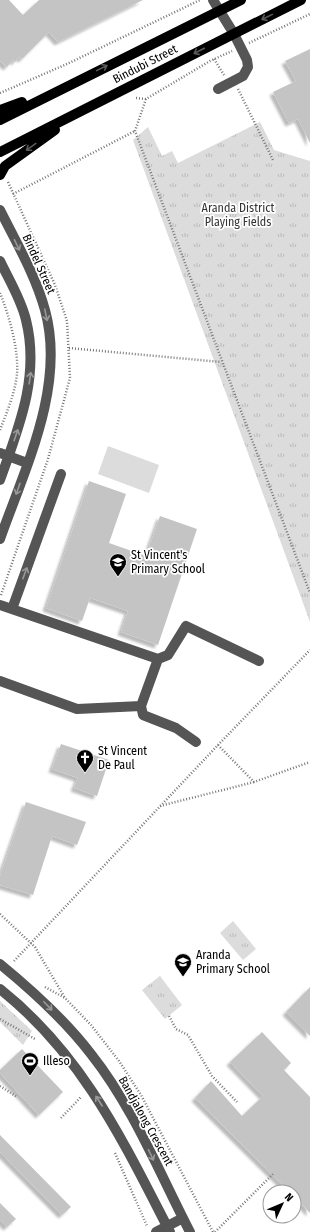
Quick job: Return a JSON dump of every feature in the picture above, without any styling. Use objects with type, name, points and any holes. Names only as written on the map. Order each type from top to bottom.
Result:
[{"type":"main road","name":"Bindubi Street","points":[[0,120],[67,85],[241,0]]},
{"type":"main road","name":"Bindubi Street","points":[[0,152],[301,0]]},
{"type":"main road","points":[[0,110],[67,85]]},
{"type":"main road","points":[[2,176],[5,166],[86,109]]},
{"type":"street","points":[[213,0],[234,34],[247,60],[248,67],[243,76],[218,89]]},
{"type":"street","name":"Bindel Street","points":[[0,210],[36,281],[45,311],[50,350],[50,375],[44,412],[0,539]]},
{"type":"street","points":[[0,261],[26,319],[31,351],[31,373],[27,402],[4,455],[0,480]]},
{"type":"street","points":[[31,351],[50,350]]},
{"type":"street","points":[[4,455],[27,463]]},
{"type":"street","points":[[12,609],[60,474]]},
{"type":"street","points":[[0,605],[158,659],[168,655],[186,626],[259,661]]},
{"type":"street","points":[[158,659],[141,706],[143,715],[176,728],[196,742]]},
{"type":"street","points":[[0,681],[77,709],[141,706]]},
{"type":"street","name":"Bandjalong Crescent","points":[[0,964],[37,995],[75,1034],[96,1061],[134,1120],[190,1232]]},
{"type":"street","points":[[4,992],[55,1041],[86,1081],[114,1123],[169,1229]]},
{"type":"street","points":[[156,1232],[169,1229],[183,1218]]},
{"type":"path","points":[[0,93],[67,64],[195,1],[200,0]]},
{"type":"path","points":[[136,98],[146,99],[210,61],[310,14]]},
{"type":"path","points":[[214,59],[233,90],[238,89],[273,160]]},
{"type":"path","points":[[146,99],[135,131],[221,362],[310,593]]},
{"type":"path","points":[[13,194],[135,131]]},
{"type":"path","points":[[2,176],[13,194],[55,285]]},
{"type":"path","points":[[0,293],[16,350],[17,374],[10,403],[0,430]]},
{"type":"path","points":[[69,348],[221,362]]},
{"type":"path","points":[[0,598],[48,459]]},
{"type":"path","points":[[31,943],[218,744],[310,650]]},
{"type":"path","points":[[218,744],[254,782]]},
{"type":"path","points":[[160,806],[254,782],[310,762]]},
{"type":"path","points":[[0,914],[36,947],[44,958],[66,998]]},
{"type":"path","points":[[168,1016],[176,1029],[188,1035],[212,1076],[237,1102]]},
{"type":"path","points":[[0,1019],[38,1040],[36,1034]]},
{"type":"path","points":[[0,1086],[17,1097]]},
{"type":"path","points":[[78,1091],[86,1103]]},
{"type":"path","points":[[61,1118],[82,1097]]},
{"type":"path","points":[[114,1152],[150,1232]]},
{"type":"path","points":[[215,1232],[272,1174]]},
{"type":"green space","name":"Aranda District Playing Fields","points":[[260,122],[274,150],[310,161],[310,622],[133,140],[148,127],[162,156],[172,151],[178,163]]},
{"type":"green space","points":[[108,446],[159,465],[149,493],[98,474]]},
{"type":"green space","points":[[233,921],[256,949],[243,960],[220,933]]},
{"type":"green space","points":[[160,976],[182,1005],[165,1019],[142,990]]},
{"type":"green space","points":[[0,1001],[32,1031],[23,1045],[0,1022]]},
{"type":"building","points":[[0,0],[9,0],[23,15],[39,0],[143,0],[58,42],[49,32],[22,59],[19,57],[15,62],[13,60],[7,67],[0,61]]},
{"type":"building","points":[[310,49],[310,143],[298,119],[289,123],[273,92],[296,81],[285,61]]},
{"type":"building","name":"St Vincent's Primary School","points":[[89,481],[126,494],[109,543],[146,556],[160,516],[197,529],[158,645],[121,632],[128,611],[90,598],[82,621],[46,608]]},
{"type":"building","name":"St Vincent De Paul","points":[[61,744],[109,760],[97,796],[74,788],[78,778],[52,769]]},
{"type":"building","points":[[26,802],[86,822],[77,845],[52,836],[33,895],[0,885],[0,876]]},
{"type":"building","points":[[310,987],[310,1036],[286,1012]]},
{"type":"building","points":[[262,1032],[291,1063],[284,1070],[310,1097],[310,1213],[302,1204],[302,1184],[282,1184],[195,1098],[211,1081],[242,1116],[263,1096],[230,1062]]},
{"type":"building","points":[[22,1049],[63,1092],[39,1115],[0,1073],[0,1070]]},
{"type":"building","points":[[0,1135],[71,1207],[62,1215],[0,1152]]},
{"type":"building","points":[[0,1203],[16,1219],[7,1227],[0,1220]]},
{"type":"place","name":"St Vincent's Primary School","points":[[118,577]]},
{"type":"place","name":"St Vincent De Paul","points":[[85,773]]},
{"type":"place","name":"Aranda Primary School","points":[[183,977]]},
{"type":"place","name":"Illeso","points":[[30,1076]]}]
